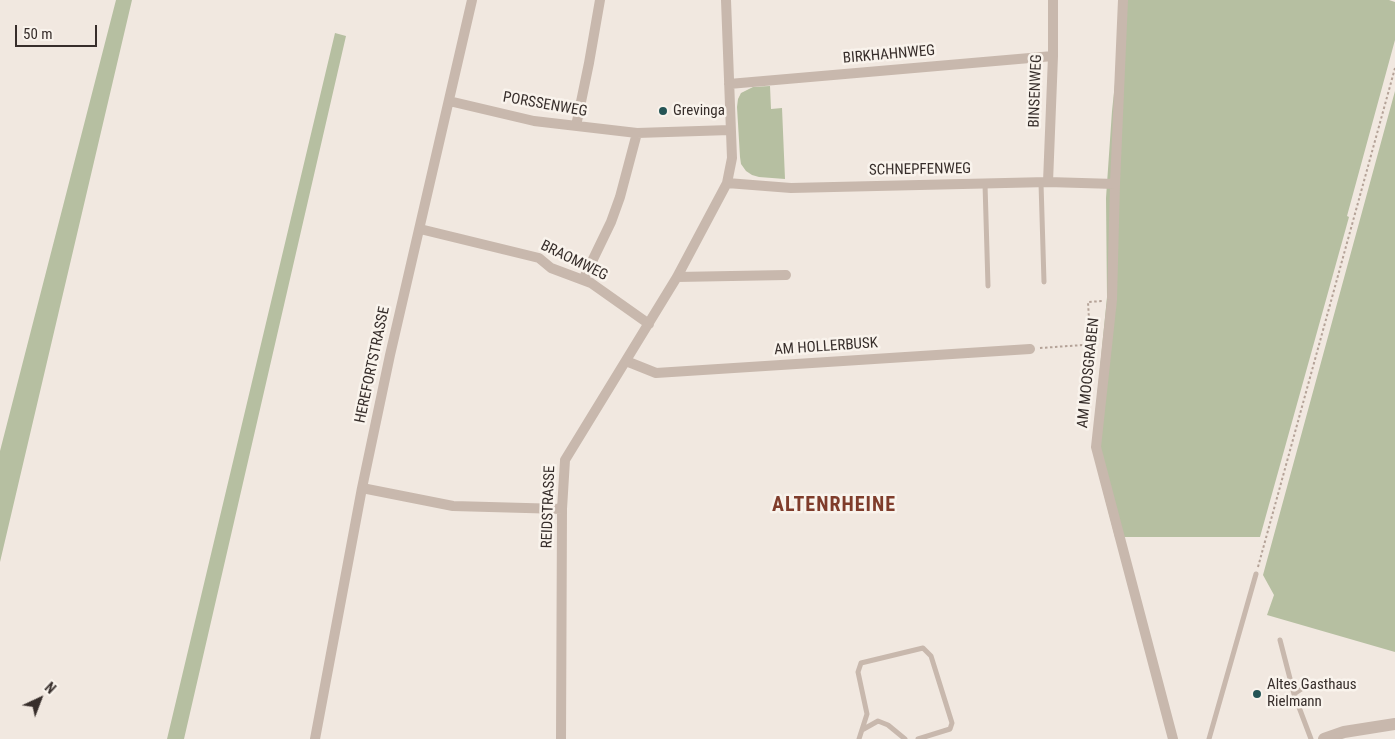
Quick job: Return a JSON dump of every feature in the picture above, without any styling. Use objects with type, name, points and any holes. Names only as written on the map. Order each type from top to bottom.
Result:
[{"type":"street","name":"HEREFORTSTRASSE","points":[[315,739],[362,488],[390,354],[472,0]]},
{"type":"street","points":[[576,126],[600,0]]},
{"type":"street","name":"REIDSTRASSE","points":[[561,739],[562,509],[565,460],[677,277],[727,183],[732,158],[726,0]]},
{"type":"street","name":"BINSENWEG","points":[[1044,183],[1053,56],[1053,0]]},
{"type":"street","name":"AM MOOSGRABEN","points":[[1123,0],[1112,300],[1096,448],[1173,739]]},
{"type":"street","name":"BIRKHAHNWEG","points":[[729,84],[1053,56]]},
{"type":"street","name":"PORSSENWEG","points":[[449,101],[534,121],[637,134],[730,130]]},
{"type":"street","points":[[584,280],[620,198],[637,134]]},
{"type":"street","name":"SCHNEPFENWEG","points":[[727,183],[791,188],[1044,183],[1115,184]]},
{"type":"street","name":"BRAOMWEG","points":[[420,229],[539,258],[551,268],[591,283],[649,324]]},
{"type":"street","points":[[677,277],[786,275]]},
{"type":"street","name":"AM HOLLERBUSK","points":[[626,361],[656,373],[1030,349]]},
{"type":"street","points":[[362,488],[453,506],[562,509]]},
{"type":"street","points":[[1324,739],[1352,730],[1395,724]]},
{"type":"lane","points":[[1044,183],[1044,282]]},
{"type":"lane","points":[[985,184],[988,286]]},
{"type":"lane","points":[[1209,739],[1256,574]]},
{"type":"lane","points":[[1280,640],[1294,694],[1312,739]]},
{"type":"lane","points":[[859,739],[866,714],[858,672],[861,663],[923,648],[931,656],[952,723],[950,729],[918,739]]},
{"type":"lane","points":[[1294,694],[1309,684]]},
{"type":"lane","points":[[862,730],[878,721],[888,725],[905,739]]},
{"type":"path","points":[[1256,574],[1395,68]]},
{"type":"path","points":[[1030,349],[1083,345],[1090,337],[1088,302],[1112,300]]},
{"type":"green space","points":[[116,0],[132,0],[0,562],[0,451]]},
{"type":"green space","points":[[1124,0],[1389,0],[1395,2],[1395,40],[1347,216],[1349,217],[1260,537],[1115,537],[1092,448],[1107,297],[1106,198],[1112,111]]},
{"type":"green space","points":[[335,33],[346,36],[184,739],[167,739]]},
{"type":"green space","points":[[770,86],[771,109],[782,108],[785,179],[752,175],[741,164],[738,99],[741,93],[753,87]]},
{"type":"green space","points":[[1395,91],[1395,652],[1267,615],[1274,595],[1263,575]]},
{"type":"place","name":"Grevinga","points":[[663,111]]},
{"type":"place","name":"Altes Gasthaus Rielmann","points":[[1257,694]]},
{"type":"district","name":"ALTENRHEINE","points":[[834,506]]}]
